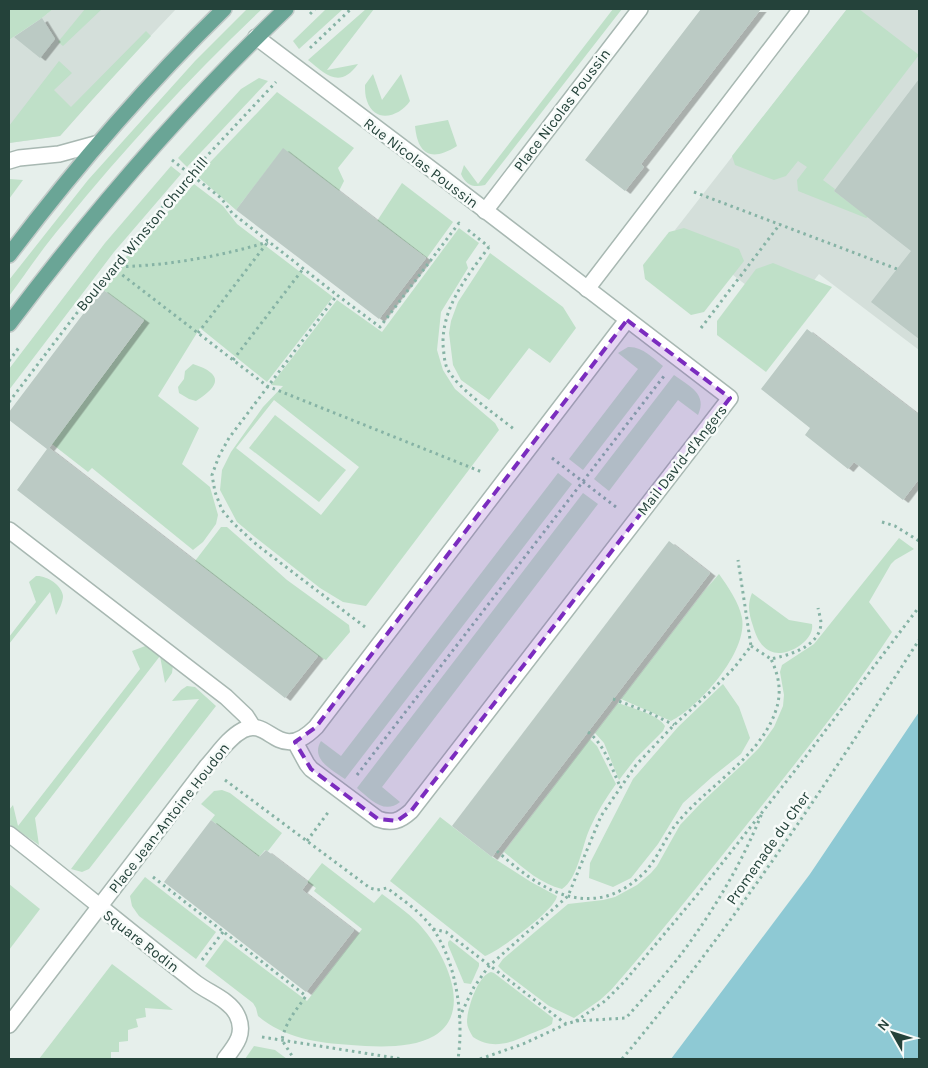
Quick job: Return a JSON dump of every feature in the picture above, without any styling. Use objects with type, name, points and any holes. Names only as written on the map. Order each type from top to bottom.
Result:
[{"type":"main road","points":[[9,255],[66,180],[186,47],[224,9]]},
{"type":"main road","points":[[9,324],[54,264],[137,163],[256,37],[286,9]]},
{"type":"street","name":"Place Nicolas Poussin","points":[[485,211],[640,9]]},
{"type":"street","points":[[587,289],[801,9]]},
{"type":"street","name":"Rue Nicolas Poussin","points":[[256,37],[627,320]]},
{"type":"street","points":[[9,161],[19,158],[59,154],[99,143]]},
{"type":"street","points":[[9,530],[226,696],[246,716],[253,727],[280,741],[295,742],[304,738],[316,727],[381,639],[627,320]]},
{"type":"street","name":"Mail David-d'Angers","points":[[295,742],[311,769],[378,819],[391,822],[403,819],[730,398],[627,320]]},
{"type":"street","name":"Place Jean-Antoine Houdon","points":[[9,834],[76,886],[99,908],[207,766],[235,736],[243,730],[253,727]]},
{"type":"street","name":"Square Rodin","points":[[9,1025],[99,908],[189,978],[230,1006],[239,1018],[241,1034]]},
{"type":"street","points":[[226,1059],[238,1043],[241,1034]]},
{"type":"path","points":[[303,55],[352,9]]},
{"type":"path","name":"Boulevard Winston Churchill","points":[[9,402],[112,267],[191,173],[278,80]]},
{"type":"path","points":[[169,158],[191,173],[221,198],[232,214],[380,327],[459,223],[489,247]]},
{"type":"path","points":[[694,192],[897,269]]},
{"type":"path","points":[[701,328],[780,224]]},
{"type":"path","points":[[112,267],[141,266],[180,261],[234,252],[268,242]]},
{"type":"path","points":[[198,333],[268,242]]},
{"type":"path","points":[[493,242],[472,270],[453,301],[445,320],[443,335],[444,354],[447,368],[456,380],[516,430]]},
{"type":"path","points":[[112,267],[267,386],[503,481]]},
{"type":"path","points":[[233,360],[302,269]]},
{"type":"path","points":[[338,295],[229,438],[219,456],[212,475],[215,492],[222,510],[232,524],[381,639]]},
{"type":"path","points":[[356,776],[668,371]]},
{"type":"path","points":[[544,452],[635,521]]},
{"type":"path","points":[[882,522],[895,526],[919,541]]},
{"type":"path","points":[[459,1018],[474,987],[489,966],[568,896],[601,816],[636,765],[674,725],[734,668],[751,646],[738,560]]},
{"type":"path","points":[[576,1022],[605,1001],[624,982],[697,895],[797,768],[919,607]]},
{"type":"path","points":[[770,659],[790,655],[805,647],[813,639],[819,632],[821,624],[818,608]]},
{"type":"path","name":"Promenade du Cher","points":[[622,1059],[660,1014],[784,845],[836,770],[919,640]]},
{"type":"path","points":[[497,851],[513,866],[536,882],[568,896],[597,898],[620,891],[633,883],[651,865],[675,826],[761,738],[776,711],[779,684],[776,671],[770,659],[751,646]]},
{"type":"path","points":[[613,699],[648,712],[674,725]]},
{"type":"path","points":[[588,732],[602,746],[620,786]]},
{"type":"path","points":[[207,766],[370,888],[377,890],[387,888],[418,911],[434,929],[451,964],[458,993],[461,1044],[458,1059]]},
{"type":"path","points":[[307,841],[334,804]]},
{"type":"path","points":[[480,1059],[522,1044],[566,1024],[626,1018],[681,954],[716,903],[750,843],[764,808]]},
{"type":"path","points":[[134,863],[306,996],[287,1024],[282,1040],[294,1059]]},
{"type":"path","points":[[434,929],[446,932],[566,1024]]},
{"type":"path","points":[[189,978],[223,932]]},
{"type":"path","points":[[241,1034],[402,1059]]},
{"type":"highlighted area","points":[[627,320],[730,398],[411,811],[397,821],[378,819],[311,769],[295,742],[316,727]]},
{"type":"shaded area","points":[[53,9],[176,9],[60,136],[9,143],[9,40]]},
{"type":"shaded area","points":[[847,9],[919,9],[919,350],[819,274],[786,316],[675,230]]},
{"type":"green space","points":[[9,9],[53,9],[9,40]]},
{"type":"green space","points":[[85,9],[102,9],[63,46],[58,42]]},
{"type":"green space","points":[[247,9],[262,9],[210,60],[135,140],[57,232],[9,296],[9,280],[88,180],[195,61]]},
{"type":"green space","points":[[326,9],[343,9],[299,49],[293,41]]},
{"type":"green space","points":[[366,9],[374,9],[327,70],[358,64],[351,72],[339,78],[333,77],[308,60]]},
{"type":"green space","points":[[613,9],[622,9],[485,185],[473,186],[465,181],[461,174],[464,165],[478,184]]},
{"type":"green space","points":[[847,9],[859,9],[919,55],[823,180],[835,189],[834,191],[868,217],[866,218],[798,191],[797,180],[807,167],[798,161],[786,176],[774,180],[735,165],[732,156]]},
{"type":"green space","points":[[146,31],[151,36],[60,136],[9,143],[9,126],[59,61],[72,73],[54,90],[71,107]]},
{"type":"green space","points":[[373,74],[382,100],[401,74],[410,101],[405,107],[387,116],[376,113],[371,108],[367,101],[365,85]]},
{"type":"green space","points":[[259,78],[268,81],[187,167],[178,158],[241,89]]},
{"type":"green space","points":[[277,92],[354,148],[338,168],[344,181],[339,191],[283,149],[236,210],[197,176]]},
{"type":"green space","points":[[448,120],[457,146],[441,154],[428,153],[423,150],[419,144],[415,126]]},
{"type":"green space","points":[[171,166],[181,174],[114,252],[9,390],[9,369],[105,243]]},
{"type":"green space","points":[[9,179],[23,180],[9,199]]},
{"type":"green space","points":[[402,183],[453,222],[427,258],[377,221]]},
{"type":"green space","points":[[194,184],[223,206],[237,224],[333,297],[267,382],[200,328],[158,396],[199,428],[182,464],[210,487],[218,515],[216,524],[203,542],[193,550],[92,468],[88,472],[52,444],[144,321],[102,289],[129,253]]},
{"type":"green space","points":[[459,228],[479,243],[466,262],[468,268],[441,312],[437,350],[443,370],[455,389],[495,423],[499,430],[366,606],[343,602],[320,588],[255,537],[237,522],[220,490],[222,470],[231,452],[263,407],[283,386],[271,385],[337,300],[382,332]],"holes":[[[274,400],[359,467],[321,515],[236,448]]]},
{"type":"green space","points":[[684,228],[739,249],[744,261],[704,312],[691,315],[645,279],[643,265],[669,232]]},
{"type":"green space","points":[[490,253],[563,307],[576,328],[550,363],[529,348],[489,400],[461,380],[453,365],[449,333],[458,302]]},
{"type":"green space","points":[[773,263],[832,287],[766,372],[717,335],[717,321],[756,269]]},
{"type":"green space","points":[[628,347],[643,350],[663,366],[583,470],[569,459],[638,369],[618,353]]},
{"type":"green space","points":[[193,364],[210,372],[214,376],[215,381],[210,390],[196,401],[179,393],[178,387],[184,379],[185,371]]},
{"type":"green space","points":[[674,375],[691,387],[699,396],[701,401],[698,415],[678,400],[609,491],[594,479]]},
{"type":"green space","points":[[275,415],[346,470],[319,502],[249,448]]},
{"type":"green space","points":[[558,473],[572,484],[345,779],[329,768],[320,759],[318,753],[321,741],[341,756]]},
{"type":"green space","points":[[583,493],[598,504],[382,787],[400,802],[388,807],[372,801],[357,788]]},
{"type":"green space","points":[[221,527],[227,527],[287,580],[349,625],[350,632],[326,660],[318,656],[195,561]]},
{"type":"green space","points":[[899,538],[914,549],[891,564],[869,602],[892,632],[845,699],[794,765],[668,923],[611,990],[574,1018],[549,1006],[504,972],[498,966],[503,959],[568,904],[615,897],[637,885],[651,873],[657,866],[680,825],[759,748],[774,727],[783,706],[784,695],[780,672],[782,665],[814,644]]},
{"type":"green space","points":[[719,574],[736,600],[741,612],[742,632],[730,662],[719,677],[695,704],[671,721],[621,699],[705,590]]},
{"type":"green space","points":[[36,576],[49,579],[60,588],[63,596],[61,606],[56,615],[50,592],[9,644],[9,637],[36,602],[29,582]]},
{"type":"green space","points":[[752,593],[789,620],[812,624],[809,637],[798,647],[783,653],[776,653],[767,649],[757,637],[750,617],[749,606]]},
{"type":"green space","points":[[148,645],[173,665],[172,673],[165,683],[160,656],[35,818],[39,845],[9,824],[9,810],[13,805],[18,826],[140,669],[132,651]]},
{"type":"green space","points":[[723,684],[739,707],[750,738],[741,754],[683,803],[658,844],[631,878],[613,887],[589,878],[590,863],[633,779],[678,727]]},
{"type":"green space","points":[[187,686],[195,687],[216,706],[89,869],[82,872],[71,869],[199,699],[172,701]]},
{"type":"green space","points":[[618,703],[651,715],[665,726],[663,731],[636,758],[619,780],[604,743],[595,733]]},
{"type":"green space","points":[[590,739],[597,746],[616,784],[593,822],[572,878],[562,889],[538,879],[504,852]]},
{"type":"green space","points":[[222,790],[230,793],[282,833],[268,851],[265,850],[259,857],[211,820],[215,815],[201,804],[214,791]]},
{"type":"green space","points":[[440,817],[492,857],[557,896],[554,902],[537,919],[514,938],[485,956],[390,881]]},
{"type":"green space","points":[[322,863],[374,903],[382,894],[405,911],[418,923],[437,948],[445,963],[454,996],[453,1011],[446,1025],[434,1036],[415,1043],[382,1046],[338,1044],[302,1038],[279,1030],[258,1016],[253,1003],[205,966],[225,939],[307,1001],[362,929],[314,891],[316,888],[307,882]]},
{"type":"green space","points":[[145,877],[216,932],[196,959],[139,916],[132,906],[130,896]]},
{"type":"green space","points":[[9,884],[40,909],[9,950]]},
{"type":"green space","points":[[450,940],[479,963],[471,984],[464,983],[448,945]]},
{"type":"green space","points":[[112,964],[173,1010],[145,1008],[146,1017],[136,1019],[138,1027],[128,1030],[128,1041],[119,1042],[119,1052],[111,1052],[111,1059],[39,1059]]},
{"type":"green space","points":[[491,972],[553,1018],[552,1024],[544,1029],[502,1044],[487,1043],[473,1037],[467,1024],[467,1016],[474,993],[486,974]]},
{"type":"green space","points":[[254,1046],[275,1050],[287,1059],[245,1059]]},
{"type":"water","points":[[919,712],[919,1059],[671,1059],[810,874]]},
{"type":"building","points":[[701,9],[761,9],[641,164],[644,167],[625,191],[585,160]]},
{"type":"building","points":[[42,18],[55,39],[40,58],[14,37]]},
{"type":"building","points":[[919,79],[919,339],[871,302],[911,251],[834,191]]},
{"type":"building","points":[[283,148],[426,258],[379,319],[236,210]]},
{"type":"building","points":[[102,289],[144,320],[49,448],[318,656],[285,698],[17,490],[47,449],[9,420],[9,412]]},
{"type":"building","points":[[807,329],[919,415],[919,479],[903,500],[854,462],[848,469],[805,435],[810,428],[761,389]]},
{"type":"building","points":[[669,541],[710,573],[492,857],[452,826]]},
{"type":"building","points":[[211,820],[259,857],[266,850],[308,882],[302,890],[354,930],[306,992],[164,882]]}]
